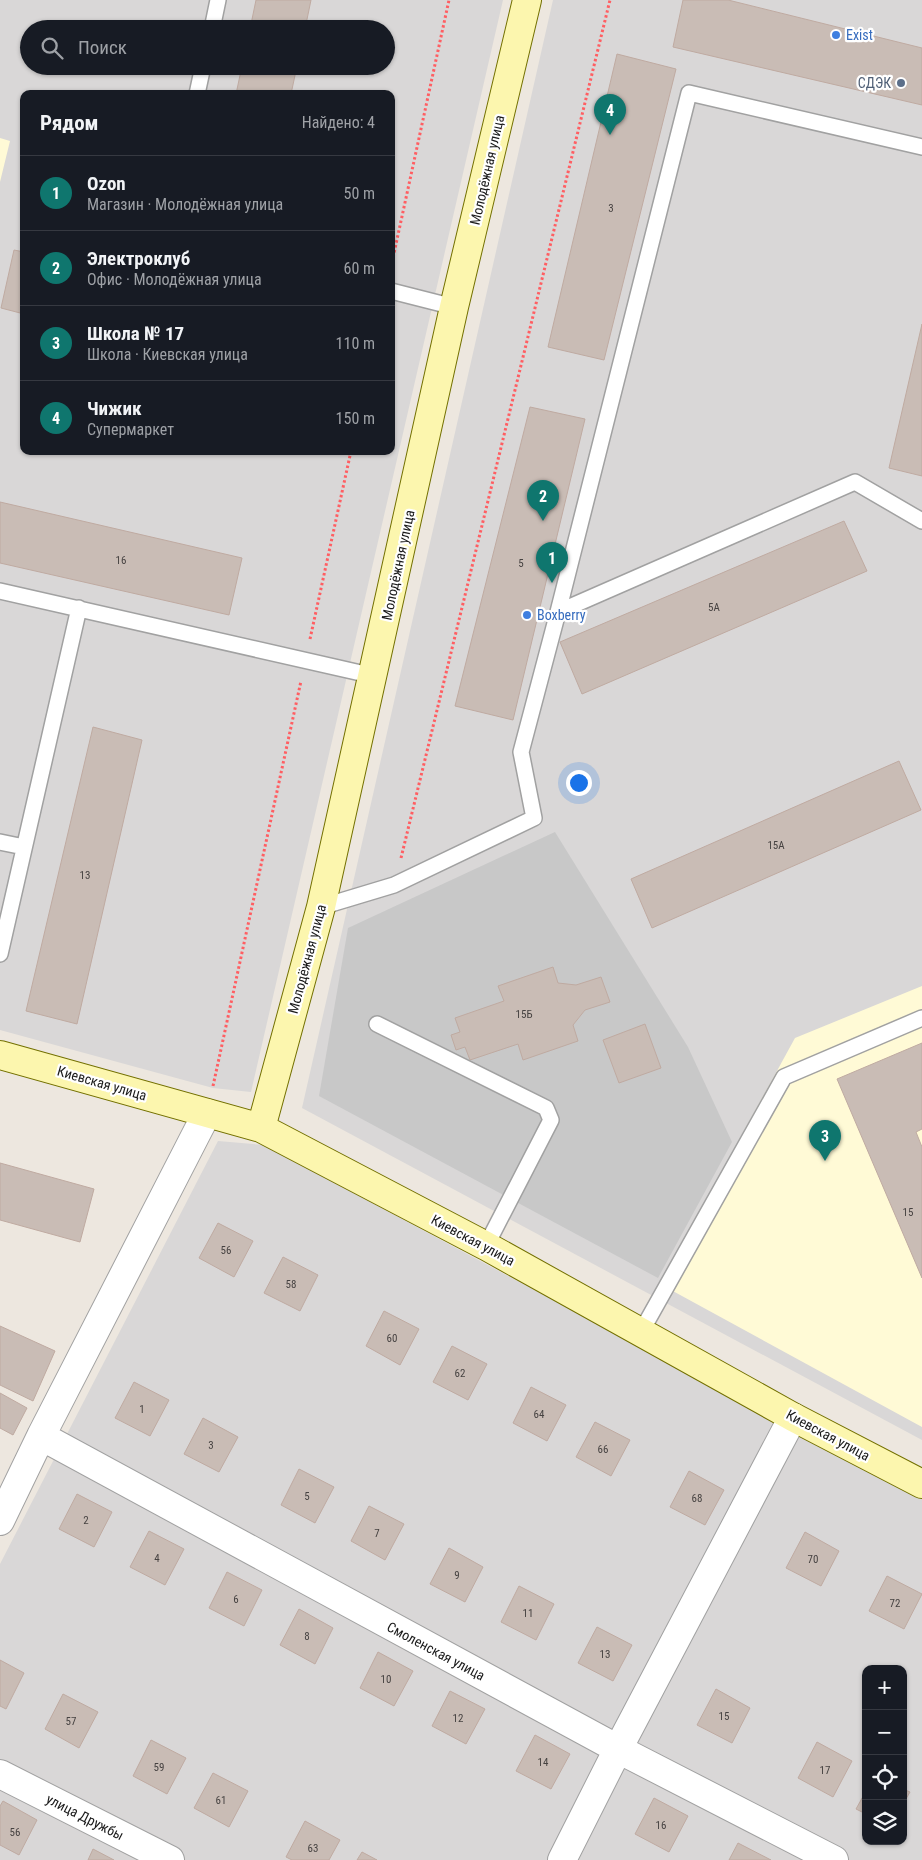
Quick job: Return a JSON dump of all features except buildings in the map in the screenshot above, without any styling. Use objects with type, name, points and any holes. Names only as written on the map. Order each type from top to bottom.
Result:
[{"type":"street","name":"Молодёжная улица","points":[[262,1128],[322,907],[454,307],[527,0]]},
{"type":"street","name":"Киевская улица","points":[[0,1054],[210,1100],[486,1246],[793,1417],[922,1484]]},
{"type":"street","points":[[0,1521],[210,1100]]},
{"type":"street","points":[[562,1860],[618,1749],[793,1417]]},
{"type":"street","name":"Смоленская улица","points":[[41,1436],[618,1749],[834,1860]]},
{"type":"street","name":"улица Дружбы","points":[[0,1774],[170,1860]]},
{"type":"lane","points":[[214,20],[218,0]]},
{"type":"lane","points":[[198,90],[201,75]]},
{"type":"lane","points":[[322,907],[394,885],[534,818],[520,752],[558,612],[689,93],[922,147]]},
{"type":"lane","points":[[395,292],[454,307]]},
{"type":"lane","points":[[558,612],[855,482],[922,521]]},
{"type":"lane","points":[[0,591],[374,676]]},
{"type":"lane","points":[[0,954],[79,608]]},
{"type":"lane","points":[[0,842],[24,847]]},
{"type":"lane","points":[[641,1332],[784,1077],[922,1018]]},
{"type":"lane","points":[[377,1024],[546,1108],[551,1120],[486,1246]]},
{"type":"path","points":[[395,249],[449,0]]},
{"type":"path","points":[[394,885],[610,0]]},
{"type":"path","points":[[210,1100],[350,455]]},
{"type":"shaded area","points":[[0,0],[503,0],[251,1092],[213,1088],[0,1030]]},
{"type":"shaded area","points":[[553,0],[922,0],[922,1440],[302,1108]]},
{"type":"shaded area","points":[[0,138],[10,141],[0,182]]},
{"type":"shaded area","points":[[555,832],[688,1047],[732,1142],[658,1278],[319,1096],[348,928]]},
{"type":"shaded area","points":[[922,986],[922,1427],[660,1284],[795,1038]]},
{"type":"shaded area","points":[[218,1141],[264,1145],[922,1498],[922,1860],[0,1860],[0,1564]]},
{"type":"place","name":"Exist","points":[[836,35]]},
{"type":"place","name":"СДЭК","points":[[901,83]]},
{"type":"place","name":"Чижик","points":[[610,135]]},
{"type":"place","name":"Электроклуб","points":[[543,521]]},
{"type":"place","name":"Ozon","points":[[552,583]]},
{"type":"place","name":"Boxberry","points":[[527,615]]},
{"type":"place","name":"Школа № 17","points":[[825,1161]]}]
